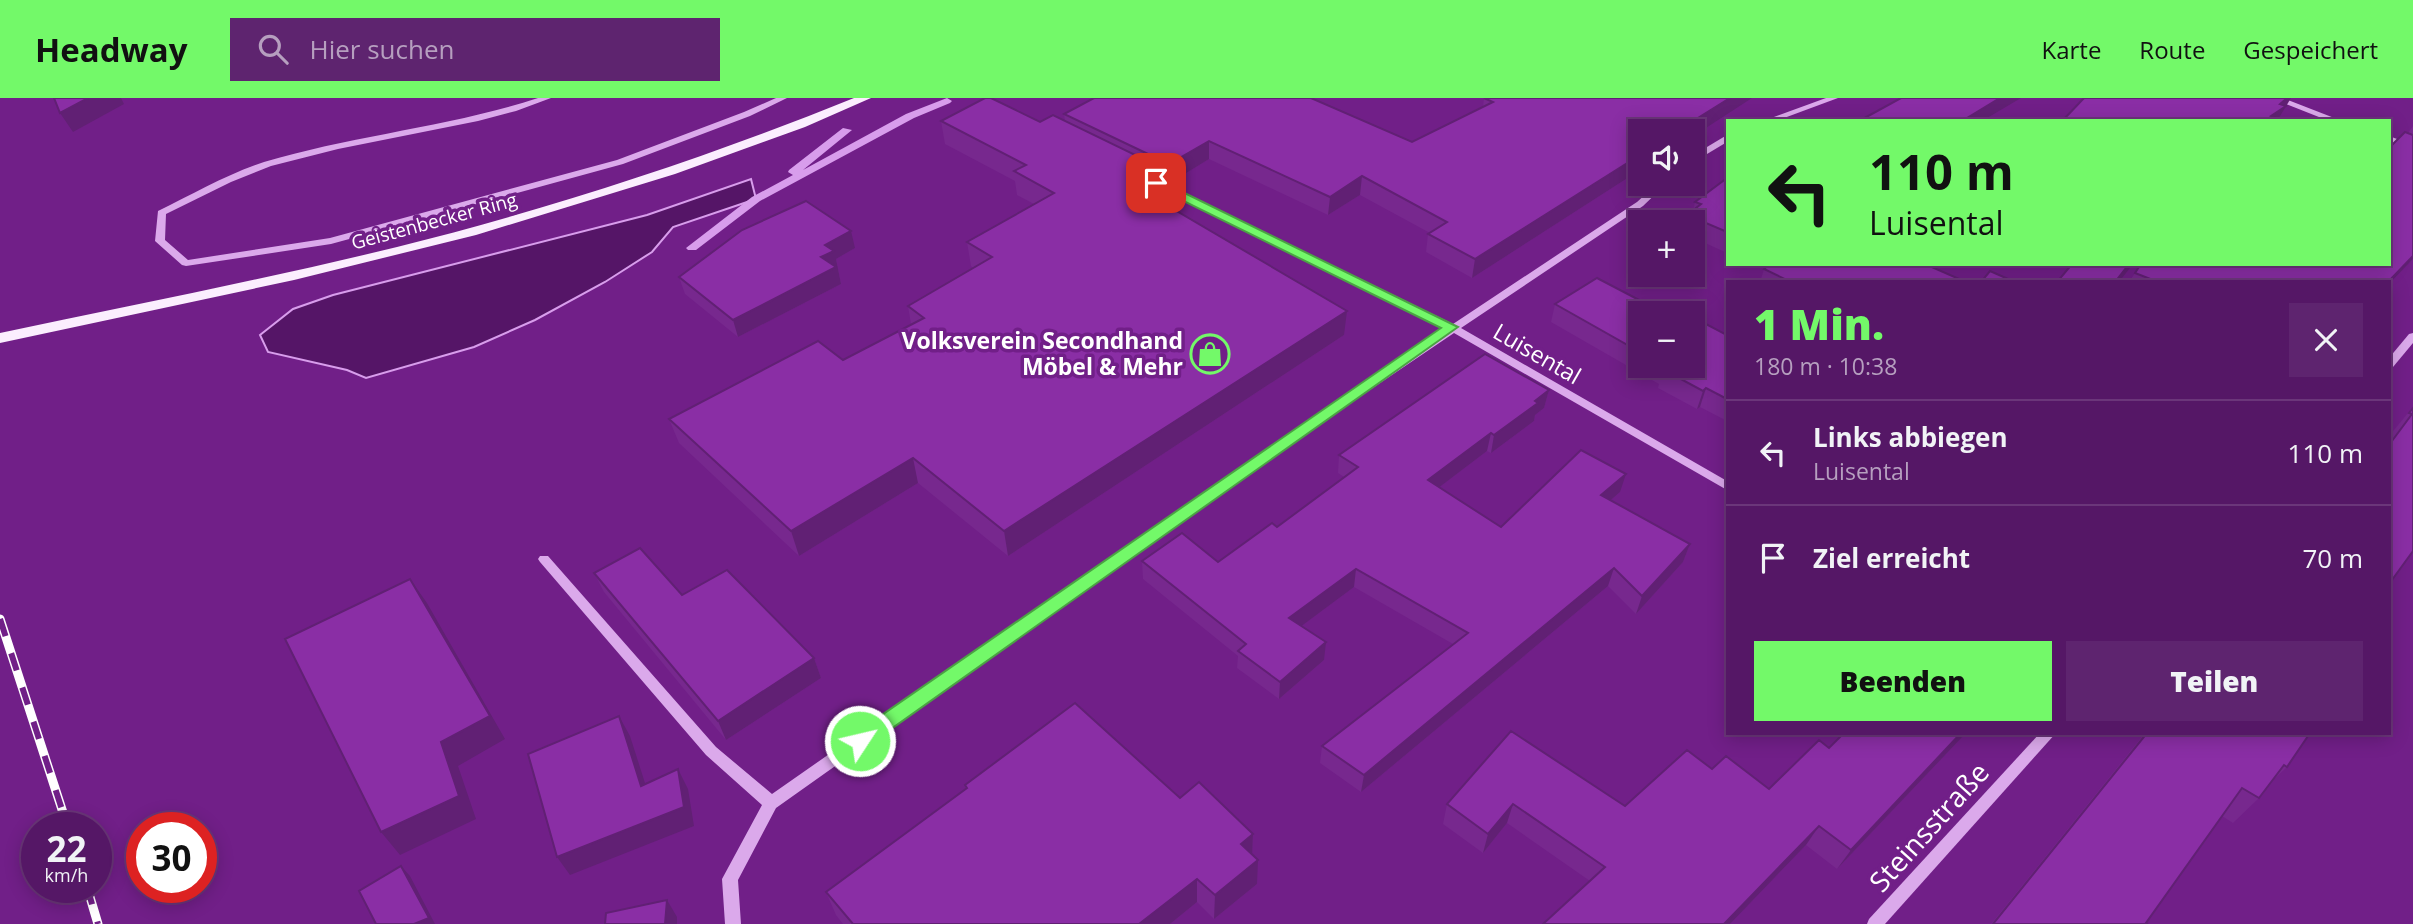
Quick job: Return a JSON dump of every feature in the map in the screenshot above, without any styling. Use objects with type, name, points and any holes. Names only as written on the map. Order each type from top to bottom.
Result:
[{"type":"main road","name":"Geistenbecker Ring","points":[[0,338],[335,267],[509,221],[620,190],[721,155],[865,98]]},
{"type":"street","points":[[547,98],[519,108],[363,140],[265,165],[161,213],[160,241],[186,263],[331,241],[620,162],[783,98]]},
{"type":"street","points":[[1773,119],[1834,98]]},
{"type":"street","points":[[1705,151],[1726,139]]},
{"type":"street","points":[[2391,140],[2413,148]]},
{"type":"street","name":"Luisental","points":[[1131,170],[1451,327],[1726,485]]},
{"type":"street","points":[[733,924],[730,879],[771,803],[1451,327],[1649,196]]},
{"type":"street","points":[[2391,363],[2413,336]]},
{"type":"street","points":[[544,559],[711,751],[771,803]]},
{"type":"street","name":"Steinsstraße","points":[[1875,924],[2047,735]]},
{"type":"lane","points":[[2275,98],[2333,119]]},
{"type":"shaded area","points":[[751,179],[756,199],[673,227],[652,252],[605,282],[535,320],[474,347],[366,378],[347,370],[268,352],[260,335],[293,309],[333,295],[647,215]]},
{"type":"building","points":[[54,98],[88,98],[60,113]]},
{"type":"building","points":[[985,98],[991,98],[1040,122],[1053,115],[1158,166],[1129,183],[1347,311],[1004,531],[913,458],[791,531],[669,419],[818,341],[843,360],[924,318],[908,306],[992,257],[967,242],[1054,193],[1014,171],[1026,165],[941,121]]},
{"type":"building","points":[[1094,98],[1311,98],[1412,142],[1493,102],[1484,98],[1730,98],[1696,119],[1628,119],[1628,163],[1475,259],[1428,234],[1447,222],[1362,176],[1330,197],[1209,141],[1169,164],[1064,114]]},
{"type":"building","points":[[1901,98],[2000,98],[1965,119],[1863,119]]},
{"type":"building","points":[[2084,98],[2287,98],[2280,104],[2286,106],[2271,116],[2276,119],[2065,118]]},
{"type":"building","points":[[2405,132],[2413,135],[2413,256],[2390,280],[2153,280],[2135,273],[2140,266],[2391,266],[2391,146]]},
{"type":"building","points":[[1726,179],[1726,232],[1705,223],[1705,210],[1693,210],[1701,204],[1695,202]]},
{"type":"building","points":[[806,201],[851,231],[825,245],[834,251],[821,257],[836,267],[733,320],[679,277],[742,230]]},
{"type":"building","points":[[1768,266],[1930,266],[1961,280],[1787,280],[1764,269]]},
{"type":"building","points":[[2070,266],[2127,266],[2117,280],[2059,280]]},
{"type":"building","points":[[1990,271],[2010,280],[1983,280]]},
{"type":"building","points":[[1597,278],[1641,301],[1628,301],[1628,345],[1555,304]]},
{"type":"building","points":[[1706,324],[1726,334],[1726,398],[1706,388],[1703,391],[1679,378],[1705,378]]},
{"type":"building","points":[[1485,354],[1549,390],[1535,401],[1538,403],[1494,435],[1491,433],[1428,480],[1501,527],[1581,450],[1626,474],[1601,495],[1690,544],[1642,596],[1614,568],[1364,775],[1322,746],[1468,633],[1356,569],[1289,618],[1326,642],[1280,682],[1238,651],[1246,644],[1142,561],[1182,533],[1218,562],[1272,523],[1277,527],[1358,467],[1339,455]]},
{"type":"building","points":[[2413,408],[2413,551],[2391,581],[2391,442],[2412,414],[2409,413]]},
{"type":"building","points":[[640,548],[682,595],[727,570],[814,658],[718,721],[594,573]]},
{"type":"building","points":[[410,579],[490,716],[441,742],[459,796],[381,832],[285,639]]},
{"type":"building","points":[[1075,703],[1180,798],[1199,782],[1253,834],[1241,844],[1258,860],[1215,895],[1197,879],[1139,924],[853,924],[826,892],[967,788],[965,785]]},
{"type":"building","points":[[619,716],[641,786],[678,769],[684,807],[557,857],[528,754]]},
{"type":"building","points":[[1511,731],[1625,806],[1687,750],[1712,769],[1726,756],[1769,789],[1819,740],[1829,748],[1842,735],[1959,735],[1851,850],[1819,826],[1724,924],[1543,924],[1605,867],[1513,804],[1488,834],[1447,804]]},
{"type":"building","points":[[2145,735],[2309,735],[2287,767],[2284,765],[2259,798],[2242,788],[2146,923],[2148,924],[1993,924]]},
{"type":"building","points":[[401,866],[429,918],[414,924],[376,924],[359,891]]},
{"type":"building","points":[[667,900],[665,924],[605,924],[606,913]]},
{"type":"waterway","points":[[692,248],[756,199],[910,116],[947,101]]},
{"type":"waterway","points":[[793,172],[847,130]]},
{"type":"railway","points":[[0,619],[63,812]]},
{"type":"railway","points":[[92,903],[98,924]]},
{"type":"place","name":"Volksverein Secondhand Möbel & Mehr","points":[[1210,354]]},
{"type":"route","points":[[860,741],[1451,327],[1156,183]]}]
